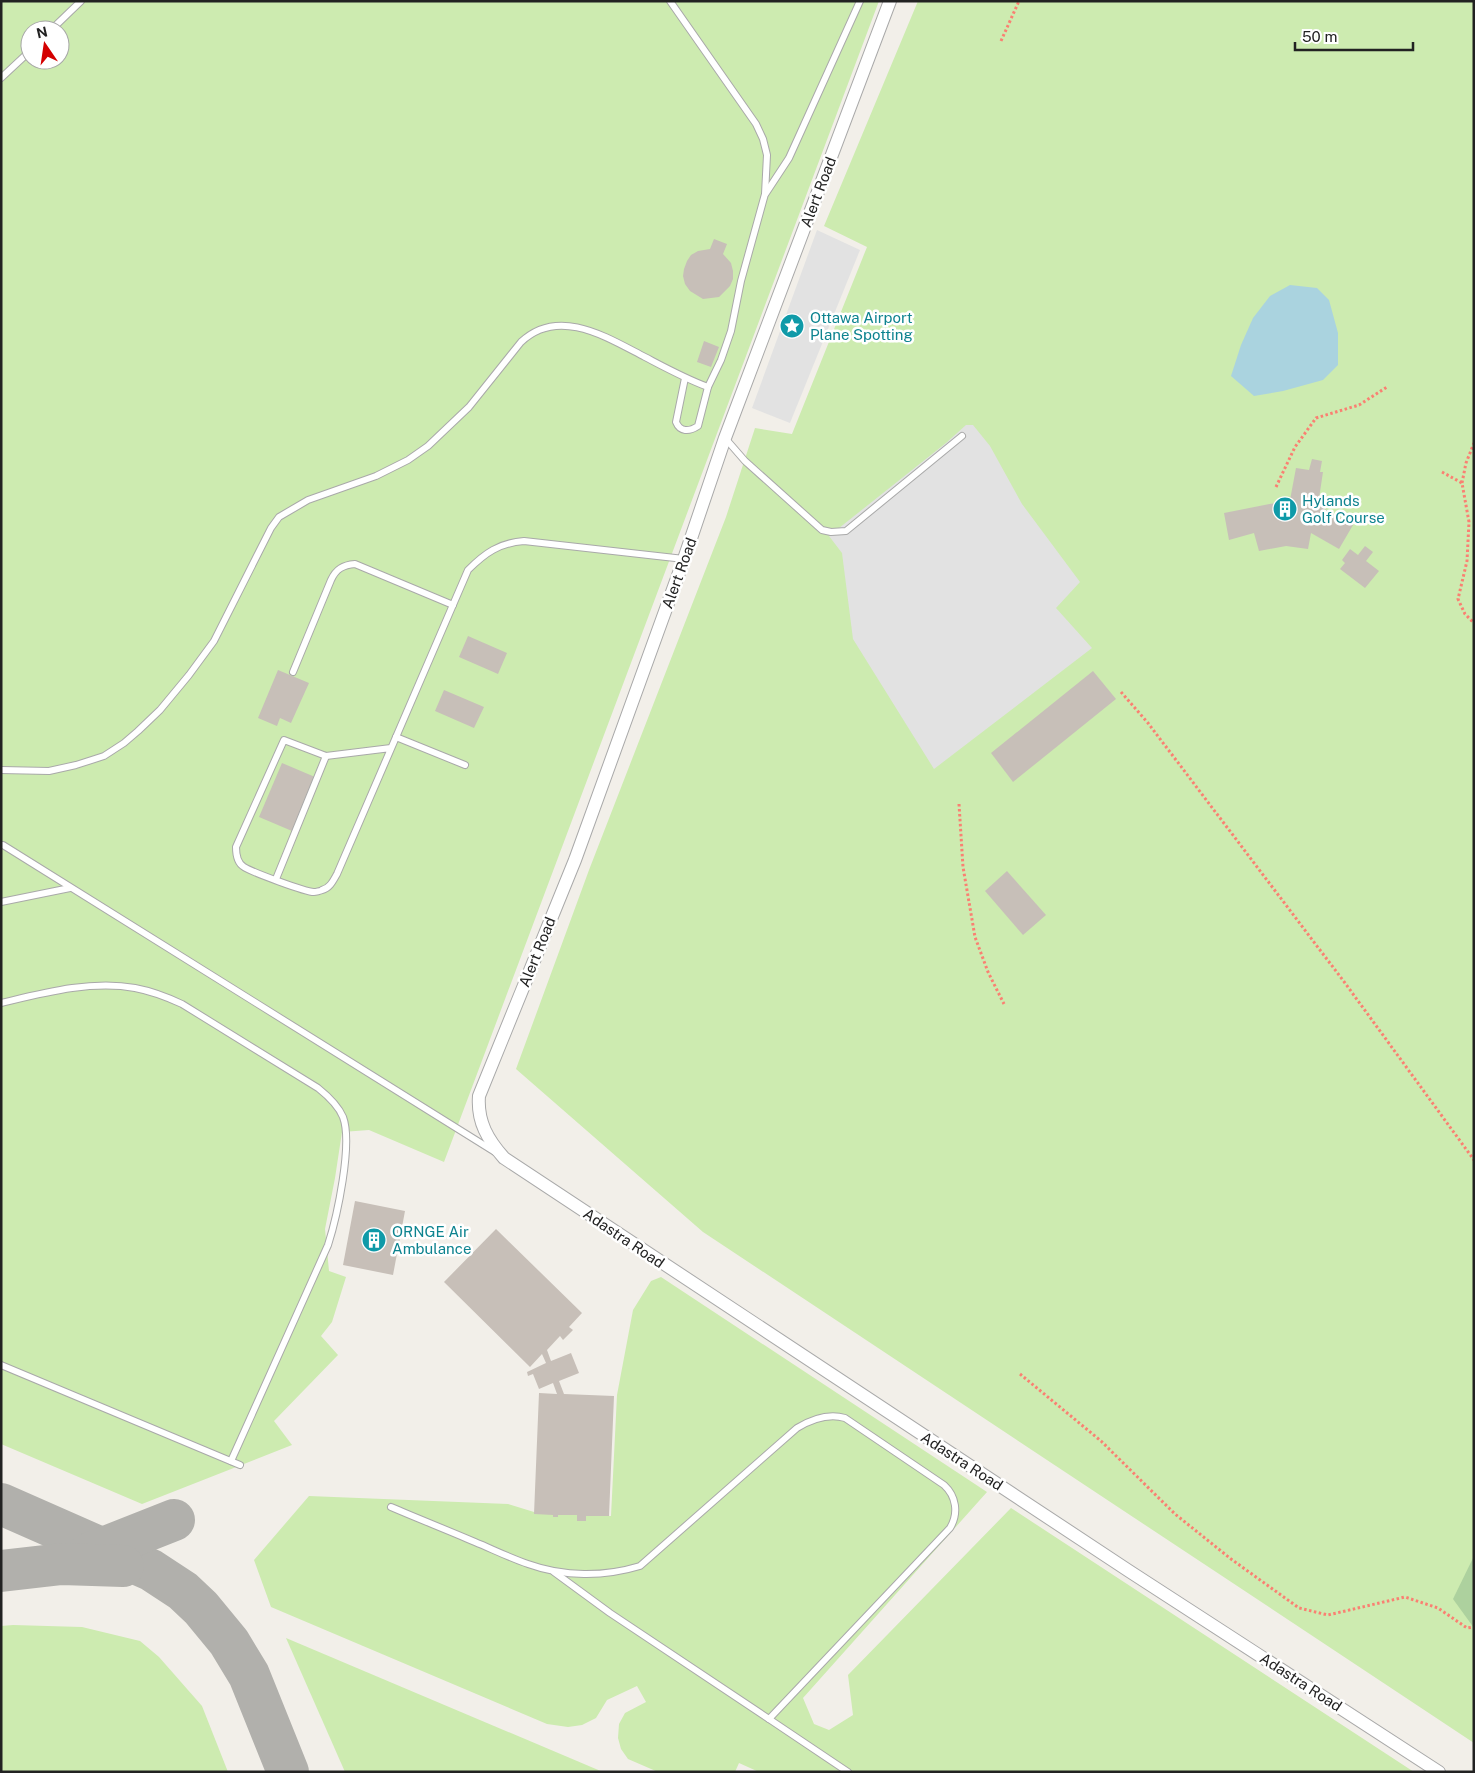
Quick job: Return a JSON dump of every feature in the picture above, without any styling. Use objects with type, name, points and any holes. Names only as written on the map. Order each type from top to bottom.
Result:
[{"type":"street","name":"Alert Road","points":[[491,1142],[484,1131],[480,1118],[479,1096],[574,860],[684,558],[725,438],[890,1]]},
{"type":"street","name":"Adastra Road","points":[[491,1142],[504,1158],[1032,1508],[1439,1772]]},
{"type":"lane","points":[[61,20],[81,1]]},
{"type":"lane","points":[[670,1],[756,124],[763,139],[766,155],[766,194],[741,282],[731,331],[721,360],[708,387],[698,426],[689,430],[678,428],[676,422],[684,378]]},
{"type":"lane","points":[[766,194],[789,158],[860,1]]},
{"type":"lane","points":[[1,78],[20,60]]},
{"type":"lane","points":[[1,770],[49,771],[104,756],[124,743],[160,710],[214,641],[271,528],[279,517],[308,500],[376,476],[408,460],[428,446],[469,407],[530,333],[544,327],[561,326],[576,327],[598,333],[684,378],[708,387]]},
{"type":"lane","points":[[725,438],[745,461],[822,530],[831,532],[846,531],[962,436]]},
{"type":"lane","points":[[391,748],[326,756],[284,740],[236,847],[237,857],[244,867],[314,892],[322,890],[331,884],[396,737],[468,570],[483,554],[514,542],[524,541],[684,558]]},
{"type":"lane","points":[[293,672],[331,580],[335,572],[341,567],[356,564],[453,605]]},
{"type":"lane","points":[[396,737],[465,765]]},
{"type":"lane","points":[[276,879],[326,756]]},
{"type":"lane","points":[[1,845],[3,844],[70,888],[504,1158]]},
{"type":"lane","points":[[1,902],[70,888]]},
{"type":"lane","points":[[1,1003],[87,986],[134,988],[163,995],[182,1004],[318,1088],[330,1097],[343,1117],[346,1145],[344,1166],[335,1218],[328,1245],[231,1461]]},
{"type":"lane","points":[[1,1365],[240,1465]]},
{"type":"lane","points":[[391,1507],[528,1564],[553,1571],[605,1574],[640,1566],[797,1428],[807,1422],[828,1416],[845,1418],[944,1485],[954,1496],[954,1519],[950,1528],[769,1719]]},
{"type":"lane","points":[[553,1571],[610,1613],[848,1772]]},
{"type":"path","points":[[1002,41],[1020,1]]},
{"type":"path","points":[[1276,487],[1295,447],[1316,418],[1359,405],[1387,387]]},
{"type":"path","points":[[1474,443],[1466,463],[1462,483],[1469,522],[1467,560],[1458,599],[1465,614],[1474,623]]},
{"type":"path","points":[[1442,472],[1462,483]]},
{"type":"path","points":[[1121,692],[1148,723],[1339,975],[1474,1160]]},
{"type":"path","points":[[959,804],[963,867],[975,937],[988,972],[1004,1004]]},
{"type":"path","points":[[1020,1374],[1102,1441],[1176,1514],[1231,1560],[1299,1608],[1328,1615],[1405,1597],[1438,1608],[1468,1628],[1474,1628]]},
{"type":"green space","points":[[1,1],[879,1],[444,1162],[369,1130],[342,1132],[325,1229],[329,1271],[346,1277],[332,1322],[321,1336],[338,1355],[274,1421],[292,1445],[142,1504],[1,1444]]},
{"type":"green space","name":"Hylands Golf Course","points":[[918,1],[1474,1],[1474,1743],[703,1232],[516,1069],[589,870],[726,517],[755,428],[792,434],[867,247],[824,226]]},
{"type":"green space","points":[[661,1277],[987,1492],[803,1698],[814,1724],[829,1730],[853,1715],[848,1675],[1011,1508],[1414,1772],[759,1772],[739,1763],[735,1772],[658,1772],[628,1759],[621,1749],[618,1738],[619,1724],[625,1713],[646,1702],[637,1686],[607,1700],[596,1718],[582,1725],[568,1727],[547,1724],[271,1607],[254,1560],[309,1496],[508,1504],[534,1512],[611,1516],[617,1395],[633,1310],[651,1281]]},
{"type":"green space","points":[[1474,1556],[1474,1628],[1453,1599]]},
{"type":"green space","points":[[1,1626],[82,1627],[140,1641],[159,1657],[202,1706],[228,1772],[1,1772]]},
{"type":"green space","points":[[286,1638],[603,1772],[345,1772]]},
{"type":"shaded area","points":[[817,230],[860,250],[790,423],[752,408]]},
{"type":"shaded area","points":[[966,425],[973,425],[990,446],[1022,504],[1080,582],[1056,608],[1092,648],[934,769],[853,639],[842,553],[829,536]]},
{"type":"water","points":[[1290,285],[1317,288],[1329,300],[1338,333],[1338,365],[1323,380],[1283,391],[1254,396],[1231,376],[1241,345],[1253,318],[1270,296]]},
{"type":"building","points":[[714,239],[727,244],[723,254],[731,263],[733,279],[730,286],[719,297],[703,299],[690,291],[685,284],[684,269],[691,255],[698,251],[710,249]]},
{"type":"building","points":[[704,341],[719,347],[711,367],[697,362]]},
{"type":"building","name":"Hylands Golf Course","points":[[1312,459],[1322,461],[1320,472],[1323,472],[1318,505],[1353,525],[1339,549],[1311,533],[1308,549],[1286,546],[1259,551],[1254,533],[1229,540],[1224,513],[1290,500],[1296,468],[1309,470]]},
{"type":"building","points":[[1365,546],[1373,552],[1366,561],[1379,571],[1365,588],[1340,569],[1345,563],[1342,560],[1350,549],[1358,555]]},
{"type":"building","points":[[468,636],[507,653],[498,674],[459,657]]},
{"type":"building","points":[[278,670],[309,683],[291,723],[280,718],[277,726],[258,718]]},
{"type":"building","points":[[1093,671],[1116,699],[1013,782],[991,753]]},
{"type":"building","points":[[444,690],[484,707],[474,728],[435,711]]},
{"type":"building","points":[[282,763],[315,777],[292,831],[259,817]]},
{"type":"building","points":[[1007,871],[1046,915],[1023,935],[985,891]]},
{"type":"building","name":"ORNGE Air Ambulance","points":[[355,1201],[405,1211],[393,1275],[343,1265]]},
{"type":"building","points":[[496,1229],[582,1313],[569,1327],[573,1330],[563,1340],[560,1336],[547,1350],[551,1361],[571,1353],[579,1373],[559,1381],[564,1394],[614,1396],[609,1516],[586,1516],[586,1521],[577,1521],[577,1515],[558,1515],[558,1517],[553,1517],[553,1515],[534,1514],[539,1393],[557,1394],[553,1383],[539,1389],[533,1374],[528,1376],[527,1372],[546,1363],[542,1354],[530,1367],[444,1282]]},
{"type":"taxiway","points":[[1,1504],[151,1570],[183,1591],[201,1608],[229,1642],[249,1675],[288,1772]]},
{"type":"taxiway","points":[[88,1554],[174,1520]]},
{"type":"taxiway","points":[[1,1571],[62,1564],[123,1566]]},
{"type":"place","name":"Ottawa Airport Plane Spotting","points":[[792,326]]},
{"type":"place","name":"Hylands Golf Course","points":[[1285,509]]},
{"type":"place","name":"ORNGE Air Ambulance","points":[[374,1240]]}]
